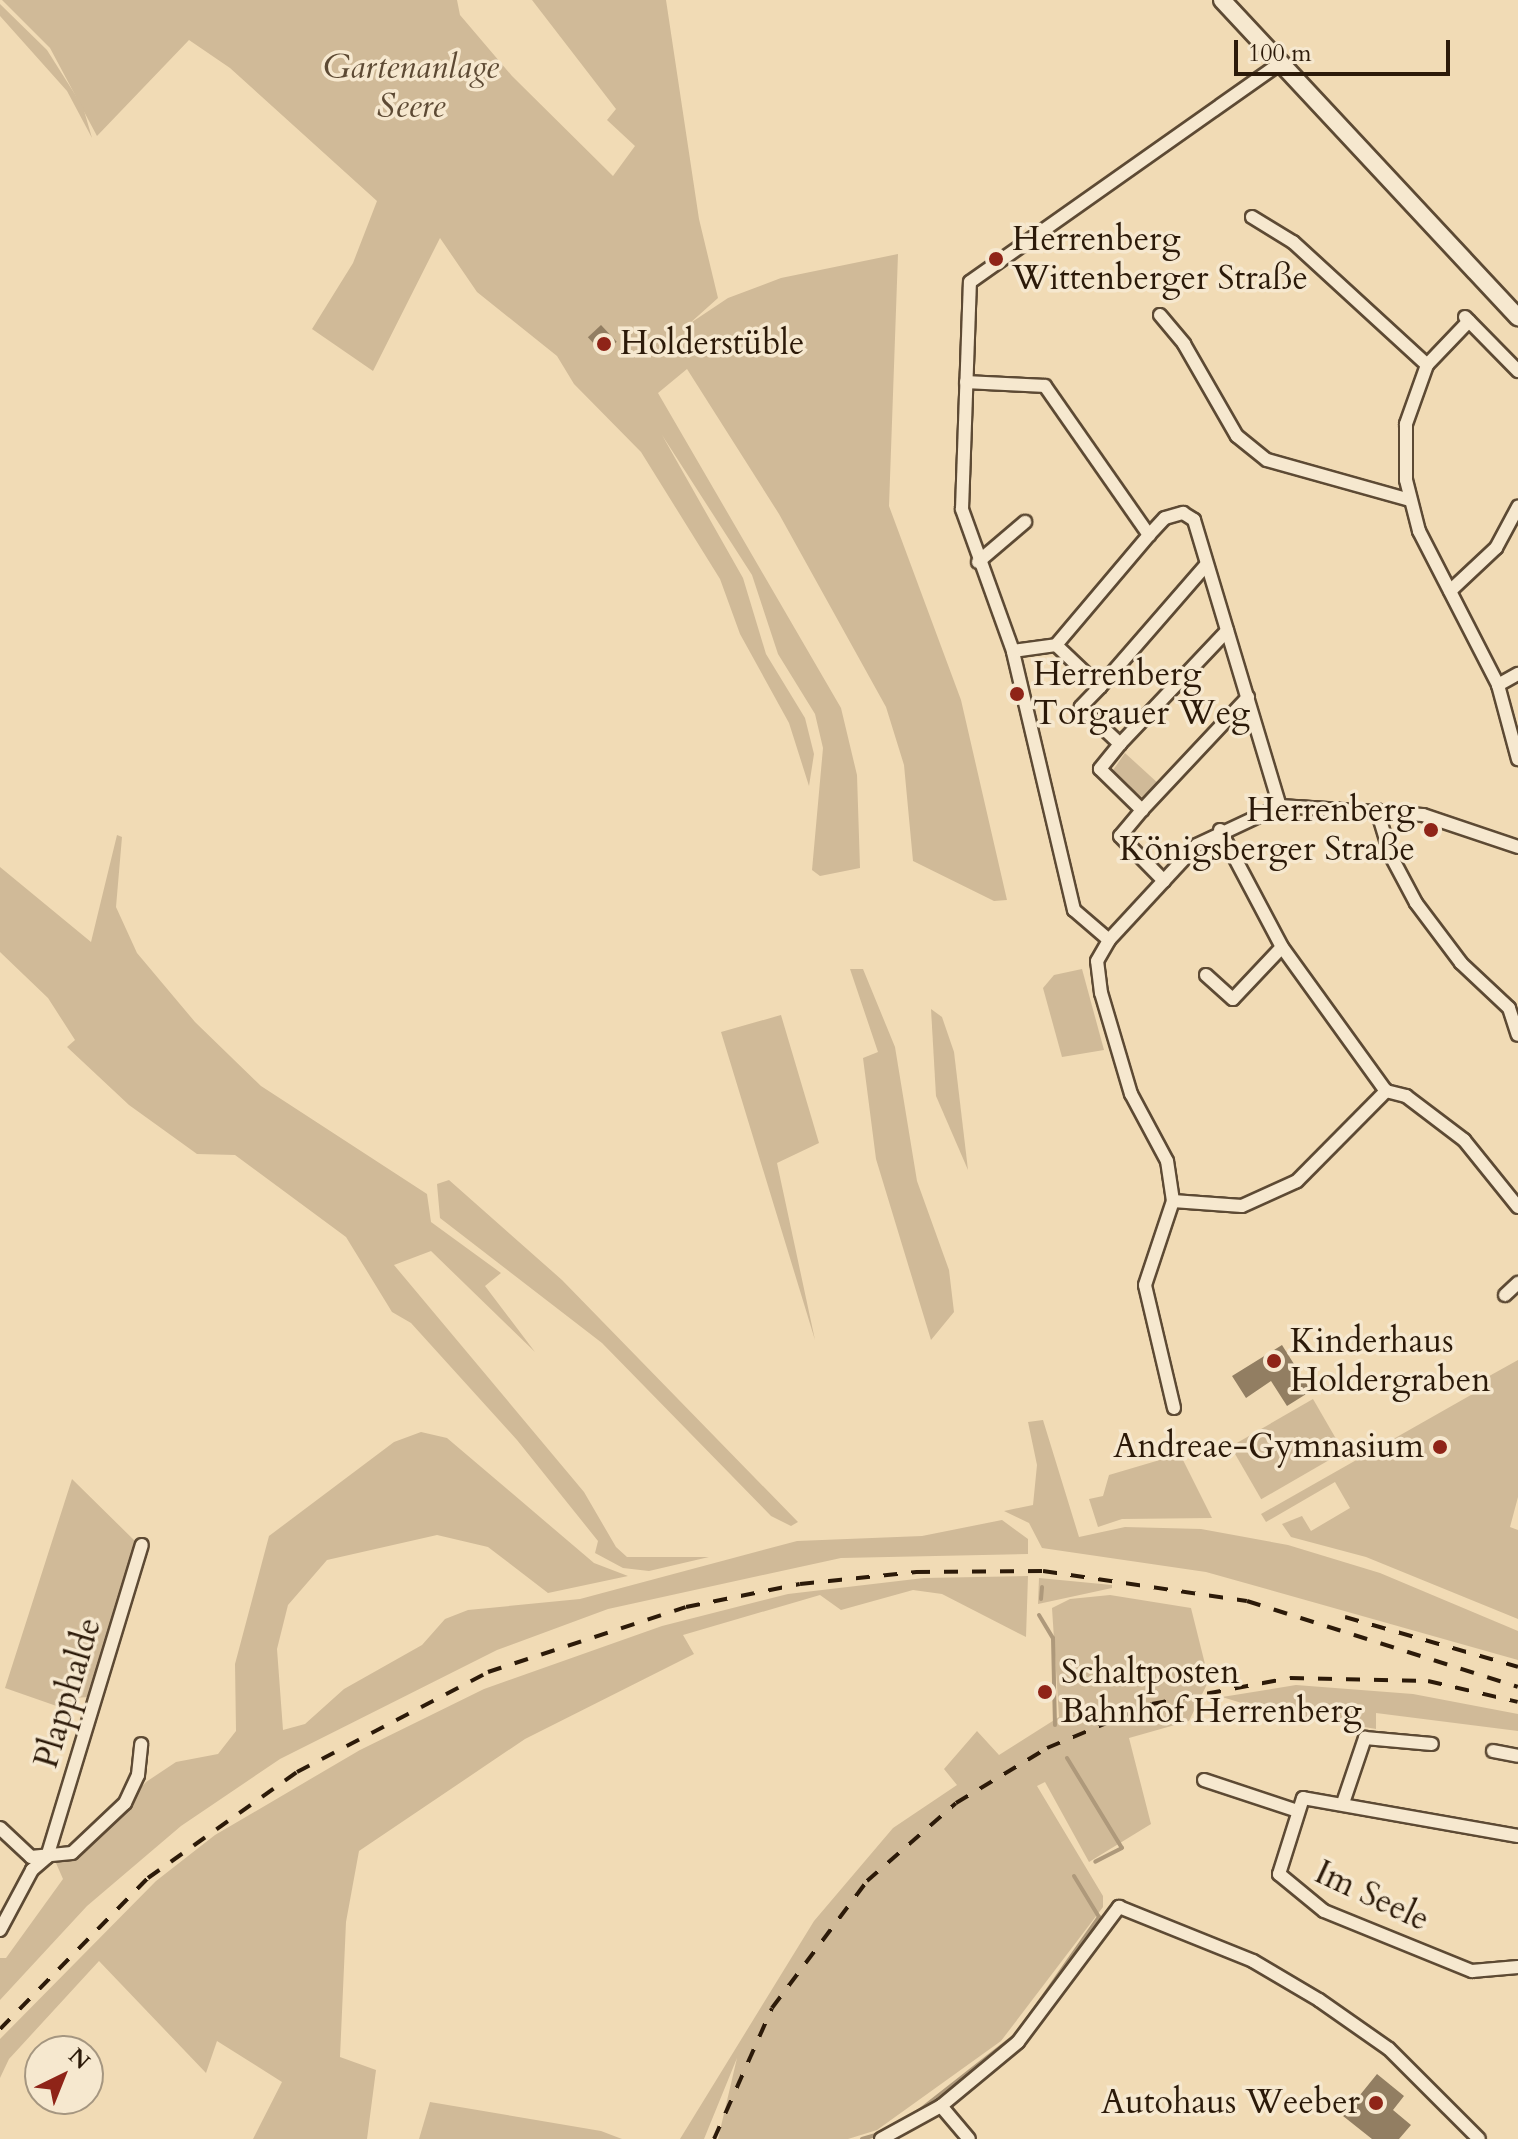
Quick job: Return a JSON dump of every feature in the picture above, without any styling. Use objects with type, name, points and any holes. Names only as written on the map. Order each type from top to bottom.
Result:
[{"type":"main road","points":[[1222,0],[1518,317]]},
{"type":"street","points":[[1109,940],[1074,910],[1013,651],[978,562],[962,509],[970,282],[1282,62]]},
{"type":"street","points":[[1252,217],[1293,242],[1427,365]]},
{"type":"street","points":[[1160,315],[1184,344],[1237,436],[1267,460],[1410,500]]},
{"type":"street","points":[[1518,371],[1467,319],[1427,365],[1406,424],[1410,500],[1450,591],[1498,685],[1518,759]]},
{"type":"street","points":[[966,382],[1045,386],[1149,535]]},
{"type":"street","points":[[1450,591],[1496,548],[1518,507]]},
{"type":"street","points":[[1013,651],[1056,645],[1165,518],[1183,513],[1194,520],[1280,806]]},
{"type":"street","points":[[978,562],[1025,522]]},
{"type":"street","points":[[1120,744],[1081,707],[1206,565]]},
{"type":"street","points":[[1142,810],[1100,769],[1227,631]]},
{"type":"street","points":[[1056,645],[1100,687]]},
{"type":"street","points":[[1498,685],[1518,674]]},
{"type":"street","points":[[1164,881],[1120,836],[1248,697]]},
{"type":"street","points":[[1174,1408],[1145,1285],[1173,1201],[1167,1161],[1131,1094],[1101,993],[1097,961],[1109,940],[1164,881],[1220,830],[1280,806],[1423,815],[1518,847]]},
{"type":"street","points":[[1377,810],[1391,856],[1416,903],[1461,963],[1509,1008],[1518,1035]]},
{"type":"street","points":[[1220,830],[1282,947],[1386,1091],[1406,1096],[1464,1140],[1518,1207]]},
{"type":"street","points":[[1206,975],[1233,999],[1282,947]]},
{"type":"street","points":[[1173,1201],[1242,1206],[1297,1181],[1386,1091]]},
{"type":"street","points":[[1505,1295],[1518,1283]]},
{"type":"street","name":"Plapphalde","points":[[47,1857],[142,1545]]},
{"type":"street","points":[[1343,1803],[1365,1738],[1432,1744]]},
{"type":"street","name":"Plapphalde","points":[[0,1930],[32,1870],[47,1857],[72,1853],[125,1803],[138,1775],[141,1744]]},
{"type":"street","points":[[1493,1751],[1518,1756]]},
{"type":"street","points":[[1204,1780],[1298,1811]]},
{"type":"street","name":"Im Seele","points":[[1518,1836],[1303,1798],[1280,1860],[1279,1874],[1289,1887],[1324,1911],[1472,1971],[1518,1967]]},
{"type":"street","points":[[0,1828],[31,1857],[47,1857]]},
{"type":"street","points":[[881,2139],[941,2106],[1018,2042],[1119,1907],[1253,1961],[1319,2000],[1389,2049],[1479,2139]]},
{"type":"street","points":[[941,2106],[969,2139]]},
{"type":"green space","name":"Gartenanlage Seere","points":[[2,0],[457,0],[460,15],[512,76],[613,176],[635,146],[607,120],[616,109],[532,0],[666,0],[699,219],[718,298],[689,324],[728,298],[781,278],[898,254],[889,506],[961,700],[1007,900],[994,901],[913,861],[904,765],[886,707],[779,514],[687,369],[658,393],[841,708],[857,775],[860,868],[820,876],[812,870],[823,748],[815,714],[778,654],[752,575],[662,435],[743,578],[766,654],[805,718],[814,754],[809,786],[789,723],[740,634],[720,579],[641,452],[574,384],[557,356],[477,292],[440,238],[373,371],[312,329],[353,263],[377,201],[230,68],[189,40],[97,136],[50,48]]},
{"type":"green space","points":[[0,4],[47,50],[83,107],[92,138],[67,91],[0,16]]},
{"type":"green space","points":[[1125,753],[1160,785],[1146,800],[1111,773]]},
{"type":"green space","points":[[117,835],[122,837],[116,907],[137,953],[195,1022],[261,1086],[427,1194],[431,1222],[501,1273],[485,1286],[535,1352],[431,1251],[394,1265],[584,1492],[616,1547],[627,1557],[709,1557],[649,1571],[623,1568],[595,1553],[598,1541],[517,1440],[411,1323],[392,1312],[346,1237],[235,1155],[197,1154],[129,1105],[67,1047],[75,1040],[48,998],[0,952],[0,867],[91,942]]},
{"type":"green space","points":[[850,969],[863,969],[895,1047],[917,1181],[949,1270],[954,1312],[931,1340],[876,1159],[863,1058],[878,1052]]},
{"type":"green space","points":[[1082,969],[1104,1050],[1062,1057],[1043,988],[1054,975]]},
{"type":"green space","points":[[931,1009],[942,1017],[954,1052],[968,1170],[936,1096]]},
{"type":"green space","points":[[781,1015],[819,1143],[777,1163],[815,1340],[721,1032]]},
{"type":"green space","points":[[449,1180],[562,1280],[798,1522],[791,1526],[771,1516],[602,1343],[440,1218],[437,1184]]},
{"type":"green space","name":"Andreae-Gymnasium","points":[[1518,1360],[1518,1497],[1510,1527],[1518,1530],[1518,1619],[1366,1557],[1291,1537],[1282,1524],[1302,1516],[1311,1531],[1350,1508],[1335,1482],[1266,1522],[1261,1514],[1485,1387],[1482,1380]]},
{"type":"green space","points":[[1313,1399],[1344,1452],[1261,1499],[1231,1446]]},
{"type":"green space","points":[[1043,1420],[1079,1537],[1125,1527],[1201,1529],[1288,1545],[1380,1573],[1518,1631],[1518,1660],[1206,1572],[1042,1548],[1029,1523],[1004,1511],[1033,1505],[1037,1465],[1028,1422]]},
{"type":"green space","points":[[421,1432],[447,1438],[594,1563],[628,1576],[548,1593],[488,1547],[437,1535],[327,1560],[288,1605],[277,1649],[283,1730],[305,1724],[344,1689],[422,1645],[445,1619],[468,1610],[580,1599],[797,1541],[922,1536],[1002,1520],[1028,1539],[1028,1554],[841,1558],[608,1609],[497,1650],[280,1759],[181,1826],[87,1906],[0,2000],[0,1958],[6,1958],[63,1879],[56,1863],[77,1857],[146,1782],[176,1762],[218,1754],[236,1731],[235,1664],[269,1536],[394,1442]]},
{"type":"green space","points":[[1180,1454],[1212,1518],[1122,1519],[1098,1527],[1089,1499],[1103,1496],[1109,1475]]},
{"type":"green space","points":[[72,1479],[138,1544],[90,1697],[73,1698],[68,1710],[5,1688]]},
{"type":"green space","points":[[1028,1576],[1026,1637],[942,1594],[913,1590],[841,1610],[820,1595],[683,1635],[694,1654],[525,1739],[359,1851],[346,1922],[340,2057],[376,2070],[367,2139],[253,2139],[282,2082],[217,2041],[206,2073],[99,1961],[31,2035],[24,2035],[24,2043],[9,2059],[0,2078],[0,2039],[156,1881],[215,1835],[360,1750],[484,1689],[662,1626],[788,1594],[924,1578]]},
{"type":"green space","points":[[1039,1578],[1112,1585],[1112,1588],[1038,1604]]},
{"type":"green space","points":[[1110,1595],[1191,1608],[1209,1680],[1189,1721],[1129,1738],[1151,1824],[1089,1862],[1045,1782],[1037,1786],[1103,1896],[1103,1907],[1001,2041],[877,2130],[848,2139],[718,2139],[737,2058],[704,2139],[680,2139],[814,1921],[893,1828],[957,1785],[944,1769],[977,1731],[999,1755],[1059,1717],[1052,1608],[1070,1599]]},
{"type":"green space","points":[[1296,1685],[1413,1694],[1518,1714],[1518,1731],[1376,1713],[1376,1729],[1319,1719],[1307,1723],[1222,1697]]},
{"type":"green space","points":[[430,2102],[601,2131],[622,2139],[419,2139]]},
{"type":"building","name":"Holderstüble","points":[[601,325],[617,342],[604,354],[588,337]]},
{"type":"building","name":"Kinderhaus Holdergraben","points":[[1282,1345],[1311,1391],[1287,1406],[1271,1381],[1246,1398],[1232,1376]]},
{"type":"building","name":"Autohaus Weeber","points":[[1377,2074],[1404,2096],[1393,2110],[1411,2125],[1399,2139],[1372,2139],[1343,2116]]},
{"type":"waterway","points":[[1041,1599],[1042,1587]]},
{"type":"waterway","points":[[1039,1615],[1053,1638],[1055,1725]]},
{"type":"waterway","points":[[1067,1758],[1122,1848],[1095,1862]]},
{"type":"waterway","points":[[915,2114],[1017,2034],[1099,1917],[1074,1876]]},
{"type":"waterway","points":[[862,2139],[879,2134]]},
{"type":"railway","points":[[0,2029],[148,1878],[297,1772],[488,1672],[686,1607],[800,1584],[916,1572],[1043,1571],[1247,1601],[1518,1687]]},
{"type":"railway","points":[[1345,1617],[1518,1667]]},
{"type":"railway","points":[[714,2139],[772,2008],[867,1881],[956,1803],[1047,1748],[1152,1704],[1290,1678],[1428,1681],[1518,1702]]},
{"type":"place","name":"Herrenberg Wittenberger Straße","points":[[996,259]]},
{"type":"place","name":"Holderstüble","points":[[604,344]]},
{"type":"place","name":"Herrenberg Torgauer Weg","points":[[1017,694]]},
{"type":"place","name":"Herrenberg Königsberger Straße","points":[[1431,830]]},
{"type":"place","name":"Kinderhaus Holdergraben","points":[[1274,1361]]},
{"type":"place","name":"Andreae-Gymnasium","points":[[1440,1447]]},
{"type":"place","name":"Schaltposten Bahnhof Herrenberg","points":[[1045,1692]]},
{"type":"place","name":"Autohaus Weeber","points":[[1376,2103]]}]
